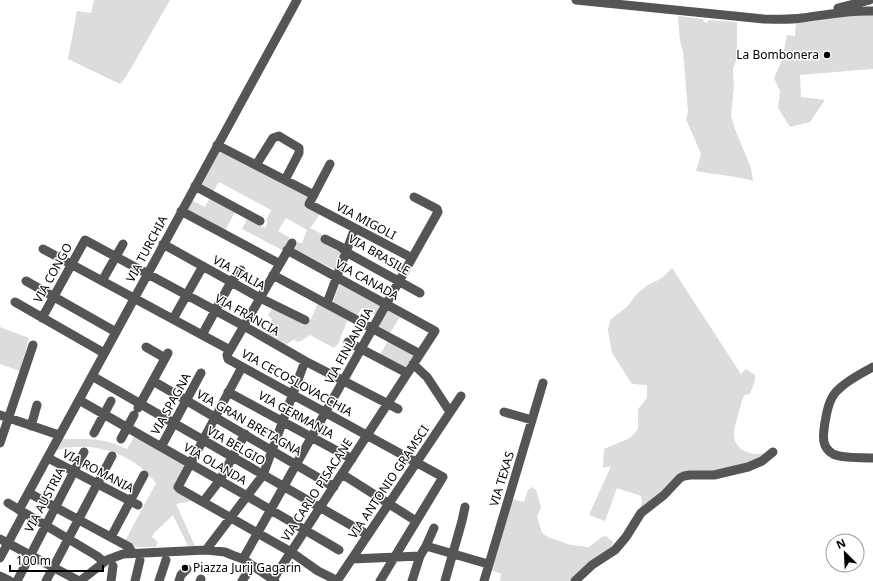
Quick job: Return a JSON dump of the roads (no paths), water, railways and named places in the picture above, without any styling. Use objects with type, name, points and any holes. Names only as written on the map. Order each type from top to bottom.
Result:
[{"type":"street","name":"VIA TURCHIA","points":[[0,558],[4,541],[22,511],[28,493],[296,0]]},
{"type":"street","points":[[576,0],[786,20],[825,14],[873,11]]},
{"type":"street","points":[[825,14],[832,9],[870,0]]},
{"type":"street","points":[[256,165],[273,138],[278,136],[299,148],[299,153],[285,180]]},
{"type":"street","points":[[217,145],[314,195],[330,164]]},
{"type":"street","points":[[195,186],[260,221]]},
{"type":"street","name":"VIA MIGOLI","points":[[314,195],[309,204],[412,258]]},
{"type":"street","name":"VIA FINLANDIA","points":[[243,559],[438,212],[437,209],[414,197]]},
{"type":"street","points":[[181,212],[280,264],[230,350]]},
{"type":"street","points":[[327,303],[355,228]]},
{"type":"street","name":"VIA BRASILE","points":[[325,239],[420,293]]},
{"type":"street","name":"VIA FRANCIA","points":[[84,240],[244,326],[305,361],[398,409]]},
{"type":"street","name":"VIA CONGO","points":[[42,318],[84,240]]},
{"type":"street","points":[[102,281],[123,244]]},
{"type":"street","name":"VIA ITALIA","points":[[163,244],[260,298],[305,320]]},
{"type":"street","name":"VIA CANADA","points":[[280,264],[289,247],[337,278],[435,331]]},
{"type":"street","name":"VIA CECOSLOVACCHIA","points":[[44,249],[230,350],[227,355],[228,359],[443,477],[416,521]]},
{"type":"street","points":[[173,319],[203,266]]},
{"type":"street","points":[[202,335],[231,282],[241,270]]},
{"type":"street","points":[[273,275],[420,354]]},
{"type":"street","points":[[26,281],[116,332]]},
{"type":"street","points":[[14,302],[104,354]]},
{"type":"street","name":"VIA CARLO PISACANE","points":[[274,581],[305,530],[435,331]]},
{"type":"street","points":[[348,342],[407,373]]},
{"type":"street","points":[[0,443],[4,416],[33,345]]},
{"type":"street","points":[[121,439],[167,355],[146,347]]},
{"type":"street","points":[[206,550],[263,475],[305,361]]},
{"type":"street","points":[[413,364],[427,377],[450,412]]},
{"type":"street","points":[[242,367],[178,487],[291,552],[318,571],[337,581]]},
{"type":"street","points":[[873,367],[843,386],[834,394],[828,408],[823,436],[826,447],[834,454],[840,456],[873,458]]},
{"type":"street","name":"VIA SPAGNA","points":[[161,447],[201,373]]},
{"type":"street","name":"VIA BELGIO","points":[[92,376],[137,409],[174,424],[368,536]]},
{"type":"street","name":"VIA GRAN BRETAGNA","points":[[153,381],[334,486]]},
{"type":"street","name":"VIA TEXAS","points":[[484,581],[543,383]]},
{"type":"street","name":"VIA GERMANIA","points":[[228,392],[352,459]]},
{"type":"street","name":"VIA ANTONIO GRAMSCI","points":[[337,581],[461,396]]},
{"type":"street","name":"VIA OLANDA","points":[[79,400],[339,550]]},
{"type":"street","points":[[94,433],[111,401]]},
{"type":"street","points":[[31,426],[37,406]]},
{"type":"street","points":[[504,412],[532,420]]},
{"type":"street","points":[[4,416],[60,435]]},
{"type":"street","points":[[203,502],[220,480],[244,434]]},
{"type":"street","name":"VIA AUSTRIA","points":[[17,581],[84,452]]},
{"type":"street","points":[[575,581],[592,565],[615,550],[626,537],[641,514],[664,495],[680,478],[690,475],[714,475],[748,467],[762,461],[773,452]]},
{"type":"street","points":[[46,581],[112,456]]},
{"type":"street","name":"VIA ROMANIA","points":[[48,458],[134,504]]},
{"type":"street","points":[[342,474],[416,521],[380,581]]},
{"type":"street","points":[[111,537],[134,504],[144,476]]},
{"type":"street","points":[[28,493],[129,547],[132,552]]},
{"type":"street","points":[[8,503],[97,556],[104,562]]},
{"type":"street","points":[[445,581],[465,507]]},
{"type":"street","points":[[413,581],[420,556],[434,528]]},
{"type":"street","points":[[4,541],[80,581],[104,562],[115,556],[123,554],[132,552],[206,550],[225,552],[243,559],[274,581]]},
{"type":"street","points":[[426,546],[488,564]]},
{"type":"street","points":[[352,559],[420,556]]},
{"type":"street","points":[[135,581],[140,560]]},
{"type":"street","points":[[159,581],[166,560]]},
{"type":"street","points":[[111,581],[113,566]]},
{"type":"street","points":[[242,581],[252,566]]},
{"type":"street","points":[[179,581],[180,575],[187,569],[184,581]]},
{"type":"street","points":[[0,576],[10,581]]},
{"type":"place","name":"La Bombonera","points":[[827,55]]},
{"type":"place","name":"Piazza Jurij Gagarin","points":[[185,568]]}]
